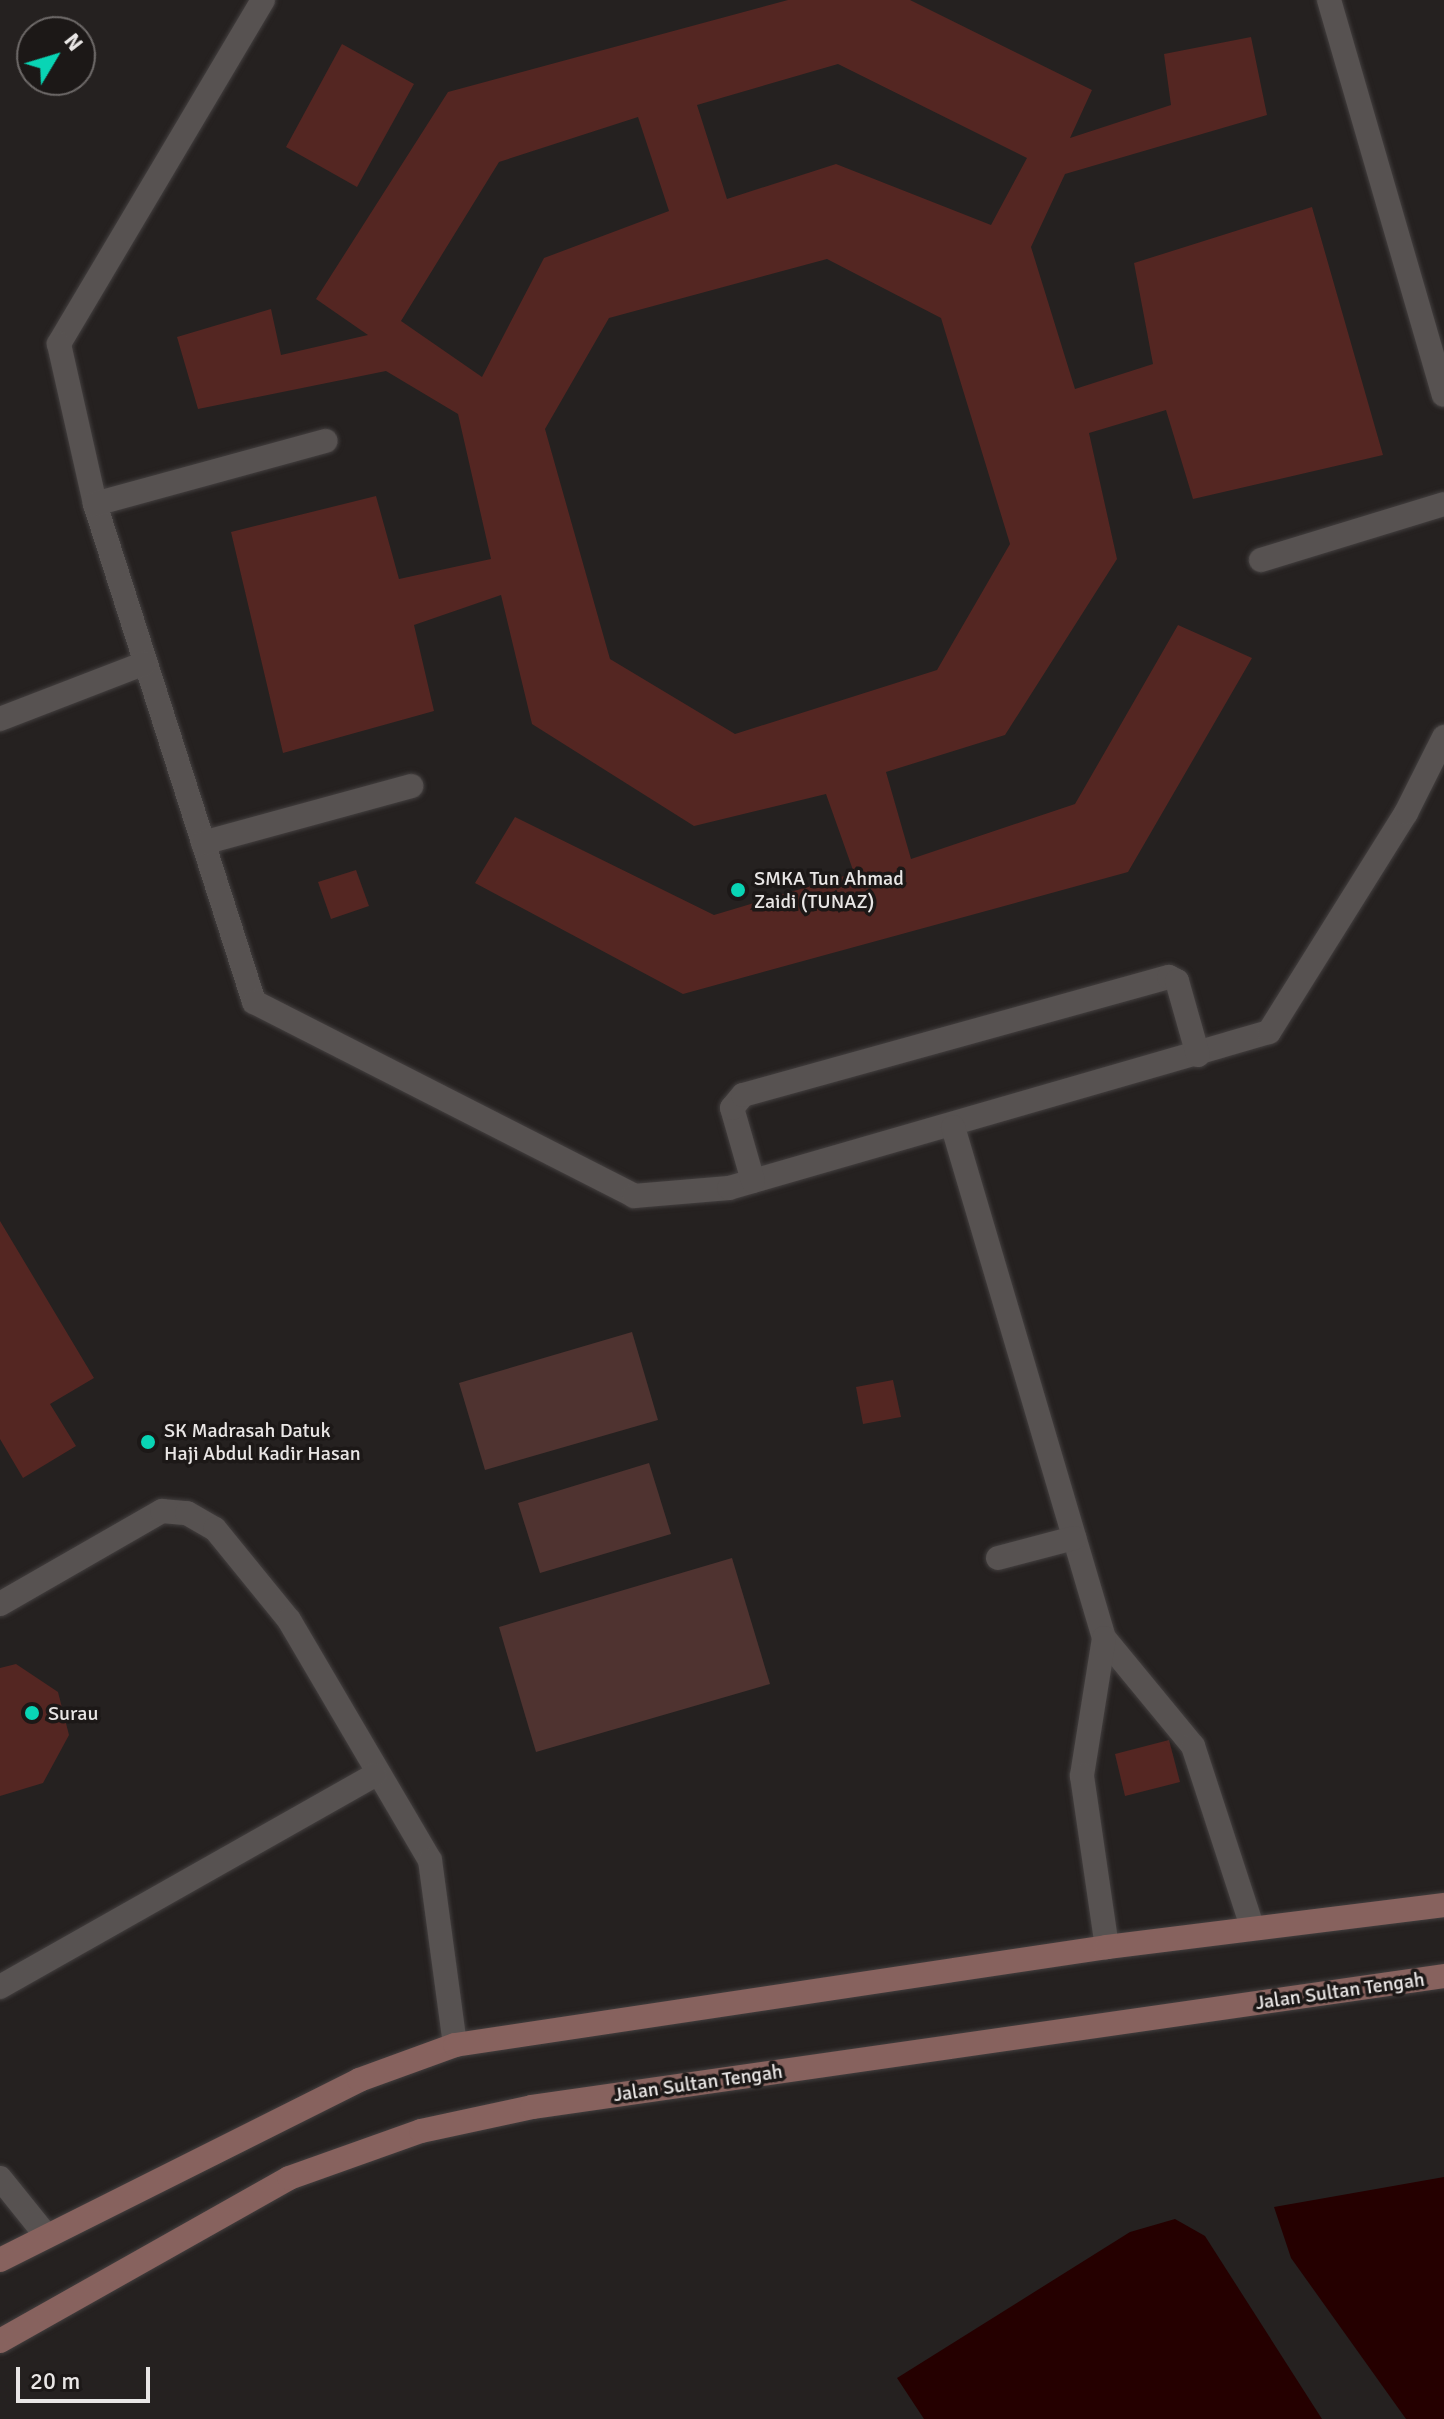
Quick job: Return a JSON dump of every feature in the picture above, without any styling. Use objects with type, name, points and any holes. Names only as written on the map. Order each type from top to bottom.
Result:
[{"type":"main road","points":[[0,2260],[45,2234],[346,2086],[455,2045],[1107,1947],[1444,1905]]},
{"type":"main road","name":"Jalan Sultan Tengah","points":[[0,2341],[289,2178],[421,2131],[532,2107],[1444,1976]]},
{"type":"lane","points":[[263,0],[59,344],[95,504],[254,1002],[634,1196],[753,1181],[953,1127],[1269,1032],[1406,813],[1444,737]]},
{"type":"lane","points":[[1329,0],[1444,395]]},
{"type":"lane","points":[[95,504],[326,441]]},
{"type":"lane","points":[[1261,560],[1444,504]]},
{"type":"lane","points":[[0,719],[145,663]]},
{"type":"lane","points":[[203,843],[411,786]]},
{"type":"lane","points":[[753,1181],[732,1108],[743,1095],[1169,977],[1177,981],[1198,1055]]},
{"type":"lane","points":[[953,1127],[1104,1638],[1193,1746],[1252,1927]]},
{"type":"lane","points":[[0,1604],[117,1532],[162,1511],[187,1513],[215,1529],[289,1620],[374,1775],[430,1860],[455,2045]]},
{"type":"lane","points":[[998,1558],[1074,1538]]},
{"type":"lane","points":[[1104,1638],[1082,1776],[1107,1947]]},
{"type":"lane","points":[[0,1987],[374,1775]]},
{"type":"lane","points":[[0,2178],[45,2234]]},
{"type":"shaded area","points":[[632,1332],[658,1420],[485,1470],[459,1383]]},
{"type":"shaded area","points":[[649,1463],[671,1534],[540,1573],[518,1503]]},
{"type":"shaded area","points":[[732,1558],[770,1684],[536,1752],[499,1627]]},
{"type":"shaded area","points":[[1444,2177],[1444,2419],[1406,2419],[1291,2258],[1274,2207]]},
{"type":"shaded area","points":[[1175,2219],[1205,2236],[1322,2419],[924,2419],[897,2378],[1130,2232]]},
{"type":"building","points":[[788,0],[910,0],[1092,90],[1070,138],[1171,105],[1164,54],[1251,37],[1267,115],[1065,174],[1031,247],[1075,389],[1153,364],[1134,263],[1312,207],[1383,455],[1193,499],[1166,410],[1089,433],[1117,559],[1005,735],[886,772],[911,859],[1075,804],[1178,625],[1252,658],[1128,872],[683,994],[475,883],[515,817],[714,915],[854,873],[826,794],[694,826],[532,724],[501,595],[414,625],[434,711],[283,753],[231,532],[376,496],[399,579],[491,559],[458,414],[386,371],[198,409],[177,337],[271,309],[281,355],[368,335],[316,299],[448,92]],"holes":[[[838,64],[1027,158],[991,225],[836,164],[727,199],[697,105]],[[638,117],[669,211],[544,258],[482,377],[401,321],[499,162]],[[827,259],[941,318],[1010,544],[937,670],[735,734],[610,659],[545,429],[609,318]]]},
{"type":"building","points":[[342,44],[414,84],[357,187],[286,147]]},
{"type":"building","points":[[356,870],[369,906],[331,919],[318,882]]},
{"type":"building","points":[[0,1221],[94,1378],[50,1404],[76,1446],[23,1478],[0,1439]]},
{"type":"building","points":[[893,1380],[901,1417],[863,1424],[856,1387]]},
{"type":"building","name":"Surau","points":[[16,1664],[58,1692],[69,1735],[43,1783],[0,1796],[0,1668]]},
{"type":"building","points":[[1169,1740],[1180,1782],[1125,1796],[1115,1754]]},
{"type":"place","name":"SMKA Tun Ahmad Zaidi (TUNAZ)","points":[[738,890]]},
{"type":"place","name":"SK Madrasah Datuk Haji Abdul Kadir Hasan","points":[[148,1442]]},
{"type":"place","name":"Surau","points":[[32,1713]]}]
